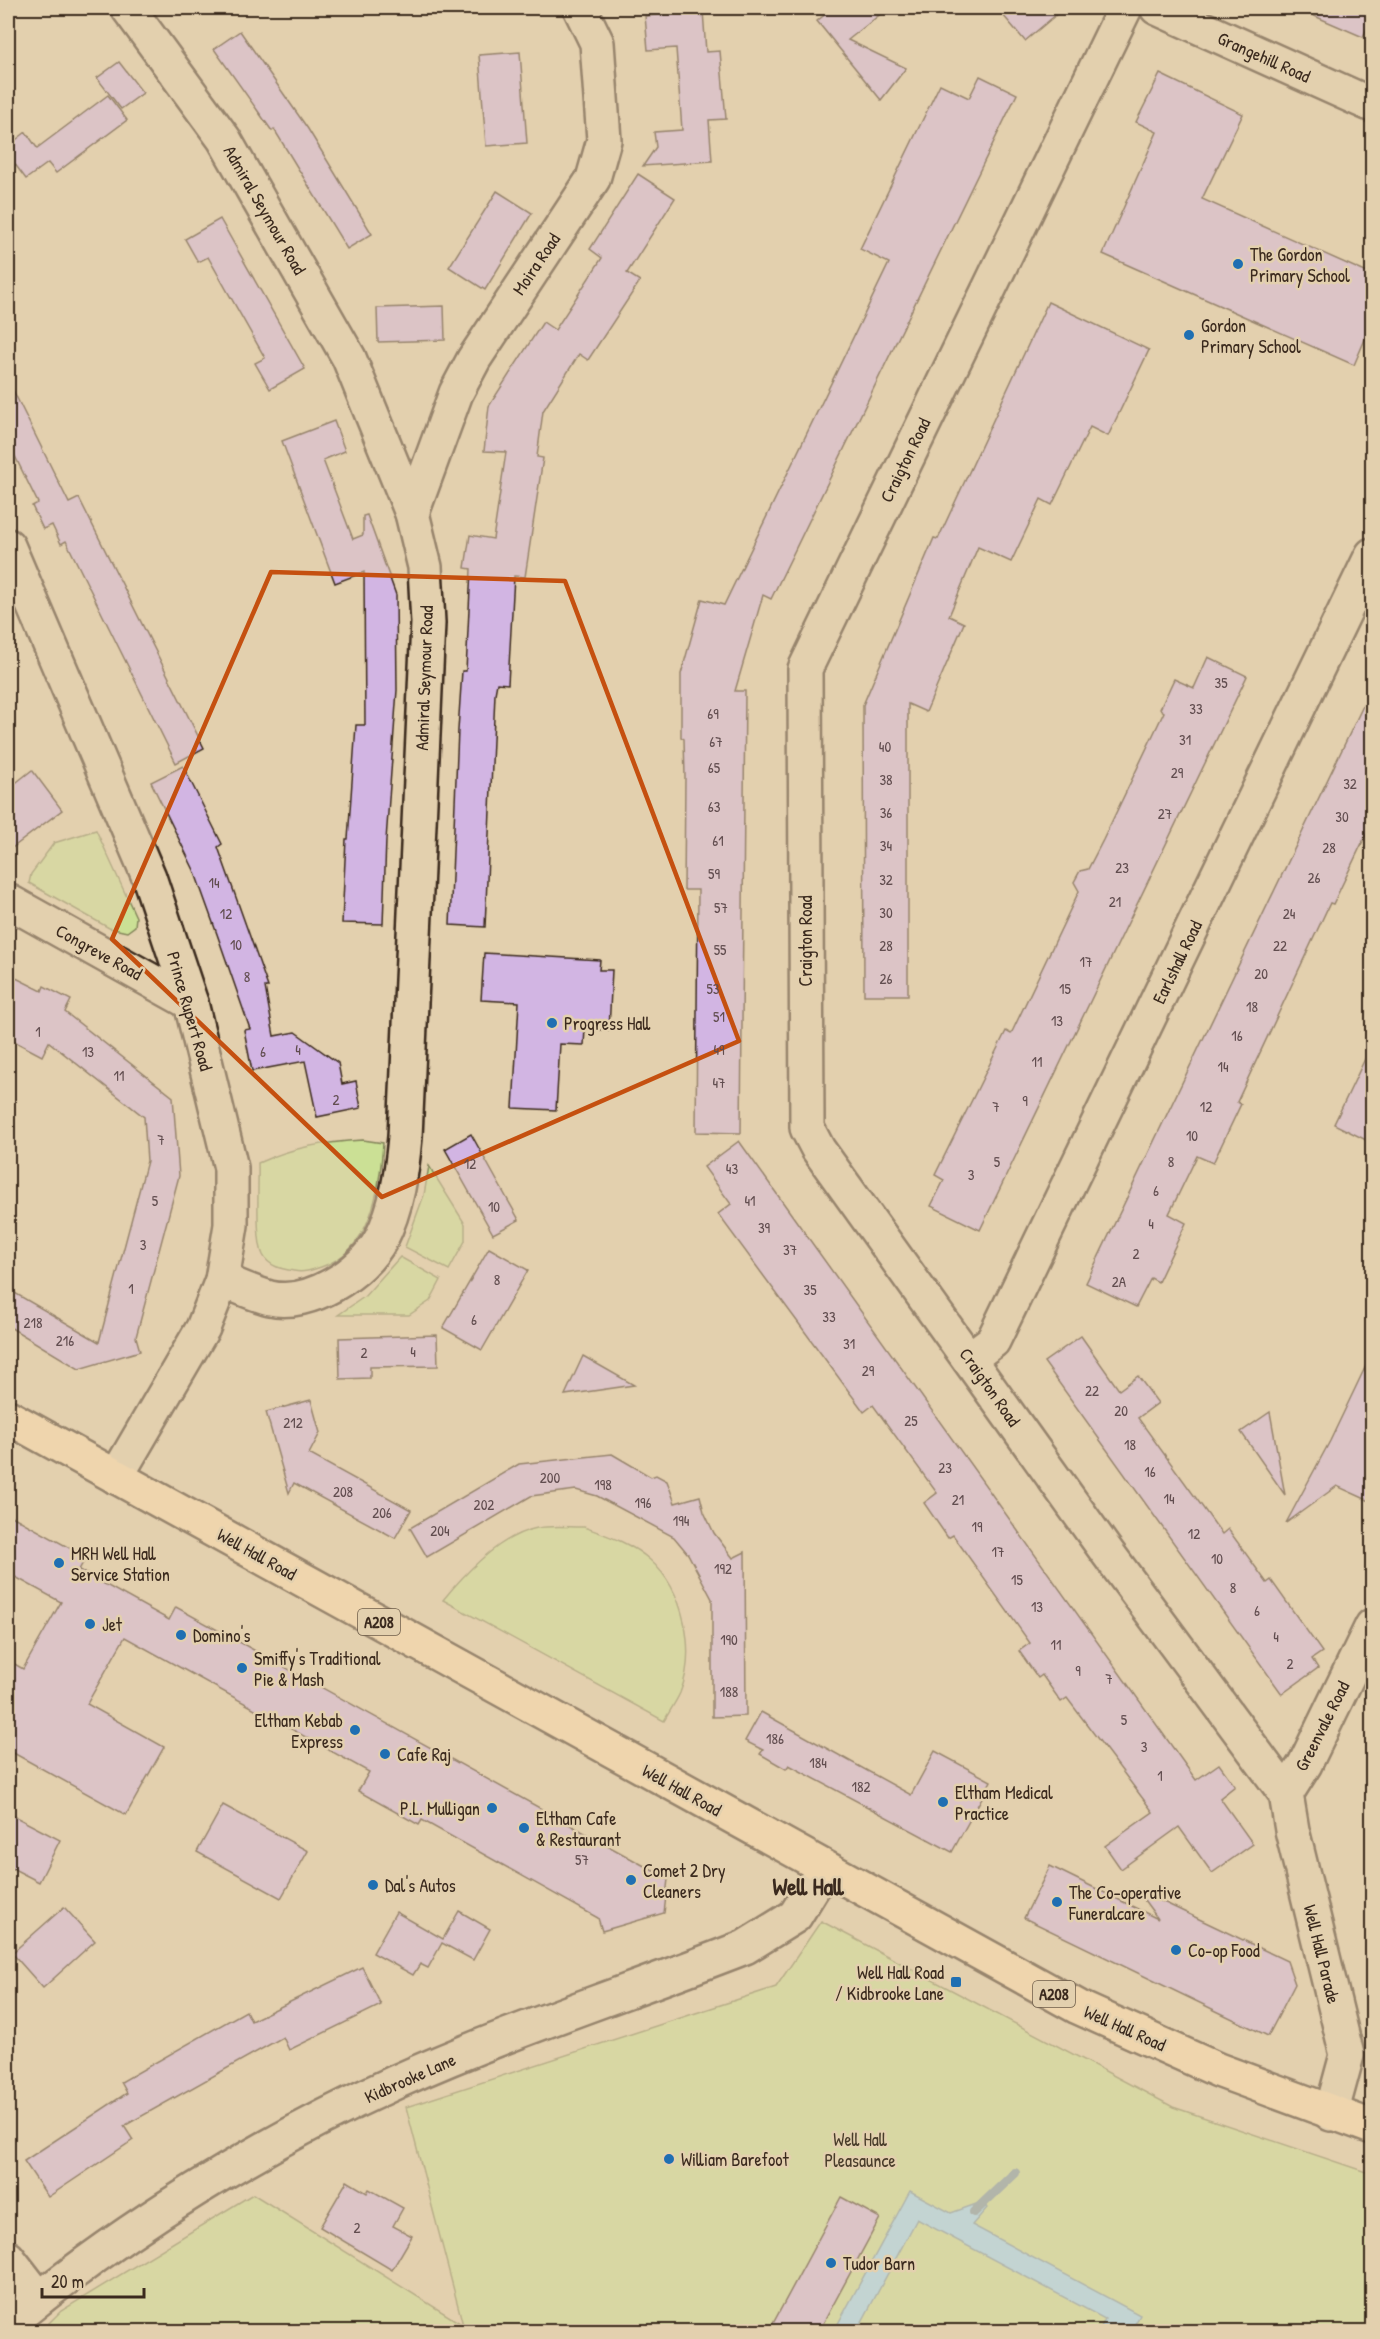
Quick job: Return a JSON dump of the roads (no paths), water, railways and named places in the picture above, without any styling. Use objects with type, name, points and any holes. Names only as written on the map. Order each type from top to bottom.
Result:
[{"type":"main road","name":"Well Hall Road","points":[[8,1417],[824,1869],[1116,2026],[1218,2070],[1331,2114],[1372,2127]]},
{"type":"street","name":"Admiral Seymour Road","points":[[128,8],[224,138],[349,358],[412,513],[425,567],[428,623],[405,1137],[397,1195],[381,1240],[356,1269],[326,1290],[295,1299],[271,1298],[222,1280]]},
{"type":"street","name":"Moira Road","points":[[412,513],[456,393],[474,359],[593,179],[603,140],[597,43],[580,8]]},
{"type":"street","name":"Craigton Road","points":[[1125,8],[805,669],[807,1128],[818,1149],[1139,1596],[1286,1794]]},
{"type":"street","name":"Grangehill Road","points":[[1157,8],[1372,105]]},
{"type":"street","name":"Prince Rupert Road","points":[[8,546],[149,878],[191,1003],[231,1168],[231,1226],[222,1280],[203,1328],[116,1478]]},
{"type":"street","name":"Earlshall Road","points":[[969,1359],[993,1341],[1372,555]]},
{"type":"street","name":"Congreve Road","points":[[8,901],[191,1003]]},
{"type":"street","name":"Greenvale Road","points":[[1286,1794],[1305,1764],[1372,1626]]},
{"type":"street","name":"Well Hall Parade","points":[[1286,1794],[1292,1830],[1347,2055],[1331,2114]]},
{"type":"street","name":"Kidbrooke Lane","points":[[8,2324],[39,2298],[114,2243],[290,2136],[398,2081],[744,1947],[795,1916],[824,1869]]},
{"type":"street","points":[[8,2258],[39,2298]]},
{"type":"water","points":[[910,2191],[951,2213],[982,2202],[987,2208],[972,2225],[1140,2315],[1131,2331],[1099,2331],[1105,2319],[917,2219],[857,2331],[834,2331]]},
{"type":"waterway","points":[[974,2212],[1015,2173]]},
{"type":"place","name":"The Gordon Primary School","points":[[1238,264]]},
{"type":"place","name":"Gordon Primary School","points":[[1189,335]]},
{"type":"place","name":"Progress Hall","points":[[552,1023]]},
{"type":"place","name":"MRH Well Hall Service Station","points":[[59,1563]]},
{"type":"place","name":"Jet","points":[[90,1624]]},
{"type":"place","name":"Domino's","points":[[181,1635]]},
{"type":"place","name":"Smiffy's Traditional Pie & Mash","points":[[242,1668]]},
{"type":"place","name":"Eltham Kebab Express","points":[[355,1730]]},
{"type":"place","name":"Cafe Raj","points":[[385,1754]]},
{"type":"place","name":"Eltham Medical Practice","points":[[943,1802]]},
{"type":"place","name":"P.L. Mulligan","points":[[492,1808]]},
{"type":"place","name":"Eltham Cafe & Restaurant","points":[[524,1828]]},
{"type":"place","name":"Comet 2 Dry Cleaners","points":[[631,1880]]},
{"type":"place","name":"Dal's Autos","points":[[373,1885]]},
{"type":"place","name":"The Co-operative Funeralcare","points":[[1057,1902]]},
{"type":"place","name":"Co-op Food","points":[[1176,1950]]},
{"type":"place","name":"Well Hall Road / Kidbrooke Lane","points":[[956,1982]]},
{"type":"place","name":"William Barefoot","points":[[669,2159]]},
{"type":"place","name":"Tudor Barn","points":[[831,2263]]},
{"type":"district","name":"Well Hall","points":[[808,1886]]},
{"type":"park label","name":"Well Hall Pleasaunce","points":[[860,2149]]}]
